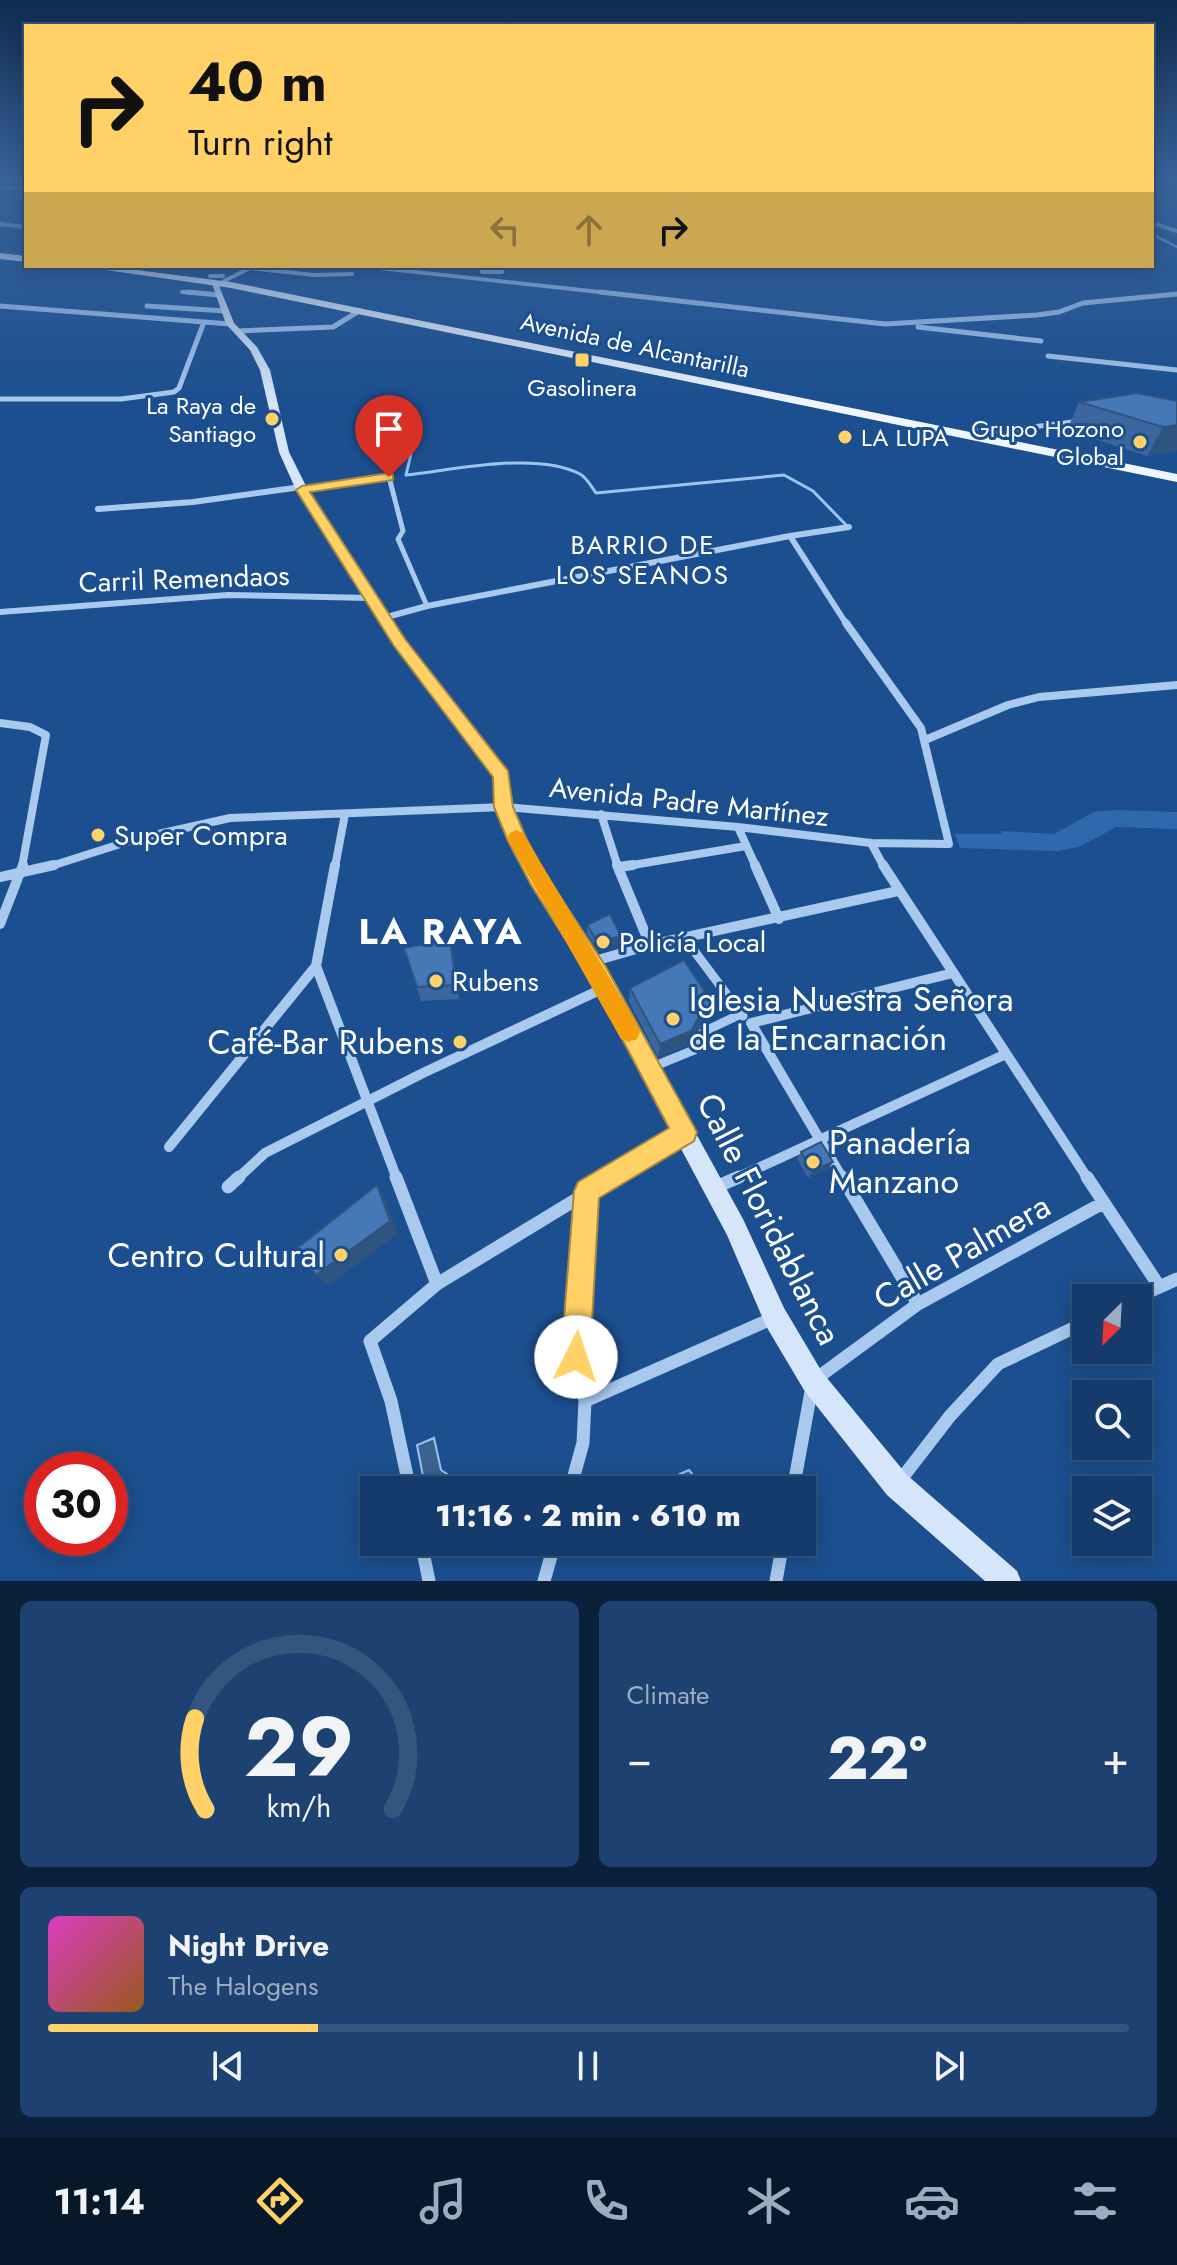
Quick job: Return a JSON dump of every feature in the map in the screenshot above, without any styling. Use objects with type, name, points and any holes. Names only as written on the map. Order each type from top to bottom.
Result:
[{"type":"main road","points":[[0,256],[24,259]]},
{"type":"main road","name":"Avenida de Alcantarilla","points":[[99,268],[188,279],[220,276],[359,311],[1177,478]]},
{"type":"main road","name":"Calle Floridablanca","points":[[220,276],[219,295],[225,311],[234,328],[254,349],[265,370],[284,452],[302,488],[383,618],[502,776],[504,807],[538,879],[591,962],[685,1132],[735,1227],[775,1317],[813,1381],[897,1485],[1007,1581]]},
{"type":"street","points":[[220,276],[248,268]]},
{"type":"street","points":[[260,268],[314,275],[352,274]]},
{"type":"street","points":[[379,268],[885,324],[1037,315],[1059,312],[1083,303],[1177,294]]},
{"type":"street","points":[[182,292],[219,295]]},
{"type":"street","points":[[0,306],[204,322],[234,328],[333,327],[359,311]]},
{"type":"street","points":[[147,306],[225,311]]},
{"type":"street","points":[[0,399],[121,399],[174,392],[179,388],[204,322]]},
{"type":"street","points":[[911,324],[1041,341]]},
{"type":"street","points":[[1048,356],[1177,370]]},
{"type":"street","points":[[975,437],[978,429],[1000,431],[1086,420]]},
{"type":"street","points":[[98,509],[193,502],[389,477],[403,531],[398,539],[427,606]]},
{"type":"street","points":[[383,618],[427,606],[849,527]]},
{"type":"street","points":[[790,536],[857,641],[921,728],[925,740],[1008,705],[1039,697],[1177,685]]},
{"type":"street","name":"Carril Remendaos","points":[[0,612],[228,595],[370,598]]},
{"type":"street","points":[[0,723],[30,727],[46,735],[21,873],[0,924]]},
{"type":"street","name":"Avenida Padre Martínez","points":[[0,877],[136,839],[230,818],[504,807],[738,827],[871,843],[949,844],[925,740]]},
{"type":"street","points":[[169,1147],[316,966],[345,814]]},
{"type":"street","points":[[601,814],[607,841],[650,945]]},
{"type":"street","points":[[738,827],[779,919]]},
{"type":"street","points":[[871,843],[898,891],[1159,1286]]},
{"type":"street","points":[[619,867],[746,846]]},
{"type":"street","points":[[591,962],[650,945],[686,940],[898,891]]},
{"type":"street","points":[[686,940],[746,1019],[918,1304]]},
{"type":"street","points":[[316,966],[437,1284]]},
{"type":"street","points":[[649,1068],[694,1050],[703,1032],[746,1019],[953,973]]},
{"type":"street","points":[[228,1187],[265,1153],[605,988]]},
{"type":"street","points":[[713,1188],[1006,1054]]},
{"type":"street","points":[[407,1476],[391,1401],[370,1341],[437,1284],[685,1132]]},
{"type":"street","points":[[574,1476],[583,1443],[585,1401],[576,1357],[587,1191]]},
{"type":"street","name":"Calle Palmera","points":[[813,1381],[918,1304],[1103,1203]]},
{"type":"street","points":[[1152,1290],[1177,1279]]},
{"type":"street","points":[[585,1401],[775,1317]]},
{"type":"street","points":[[897,1485],[950,1416],[998,1364],[1072,1329]]},
{"type":"street","points":[[796,1476],[813,1381]]},
{"type":"street","points":[[424,1556],[429,1581]]},
{"type":"street","points":[[544,1581],[551,1556]]},
{"type":"street","points":[[776,1581],[780,1556]]},
{"type":"shaded area","points":[[1094,812],[1177,812],[1177,829],[1116,827],[1079,847],[1057,851],[960,848],[955,834],[1001,834],[1002,831],[1054,834]]},
{"type":"shaded area","points":[[434,1438],[441,1470],[447,1474],[423,1476],[417,1445]]},
{"type":"shaded area","points":[[689,1470],[694,1476],[675,1476]]},
{"type":"building","points":[[1137,393],[1177,401],[1177,425],[1163,427],[1079,402]]},
{"type":"building","points":[[610,914],[621,936],[598,942],[587,925]]},
{"type":"building","name":"Rubens","points":[[450,939],[456,985],[417,987],[404,948]]},
{"type":"building","name":"Iglesia Nuestra Señora de la Encarnación","points":[[684,960],[714,1006],[700,1015],[691,1031],[660,1044],[630,988]]},
{"type":"building","points":[[821,1142],[833,1162],[812,1171],[801,1152]]},
{"type":"building","points":[[377,1185],[390,1221],[316,1275],[296,1249]]},
{"type":"waterway","points":[[415,439],[419,421]]},
{"type":"waterway","points":[[415,437],[406,475],[494,464],[541,464],[580,474],[596,493],[784,475],[813,491],[847,526]]},
{"type":"slow traffic","points":[[516,838],[598,974],[629,1032]]},
{"type":"place","name":"Gasolinera","points":[[582,360]]},
{"type":"place","name":"La Raya de Santiago","points":[[272,419]]},
{"type":"place","name":"LA LUPA","points":[[845,437]]},
{"type":"place","name":"Grupo Hozono Global","points":[[1140,442]]},
{"type":"place","name":"Super Compra","points":[[98,835]]},
{"type":"place","name":"Policía Local","points":[[603,942]]},
{"type":"place","name":"Rubens","points":[[436,981]]},
{"type":"place","name":"Iglesia Nuestra Señora de la Encarnación","points":[[673,1019]]},
{"type":"place","name":"Café-Bar Rubens","points":[[460,1042]]},
{"type":"place","name":"Panadería Manzano","points":[[813,1162]]},
{"type":"place","name":"Centro Cultural","points":[[341,1255]]},
{"type":"district","name":"BARRIO DE LOS SEANOS","points":[[643,560]]},
{"type":"district","name":"LA RAYA","points":[[441,931]]},
{"type":"route","points":[[389,477],[302,490],[399,643],[502,776],[504,807],[518,841],[538,879],[598,974],[685,1132],[587,1191],[576,1357]]}]
